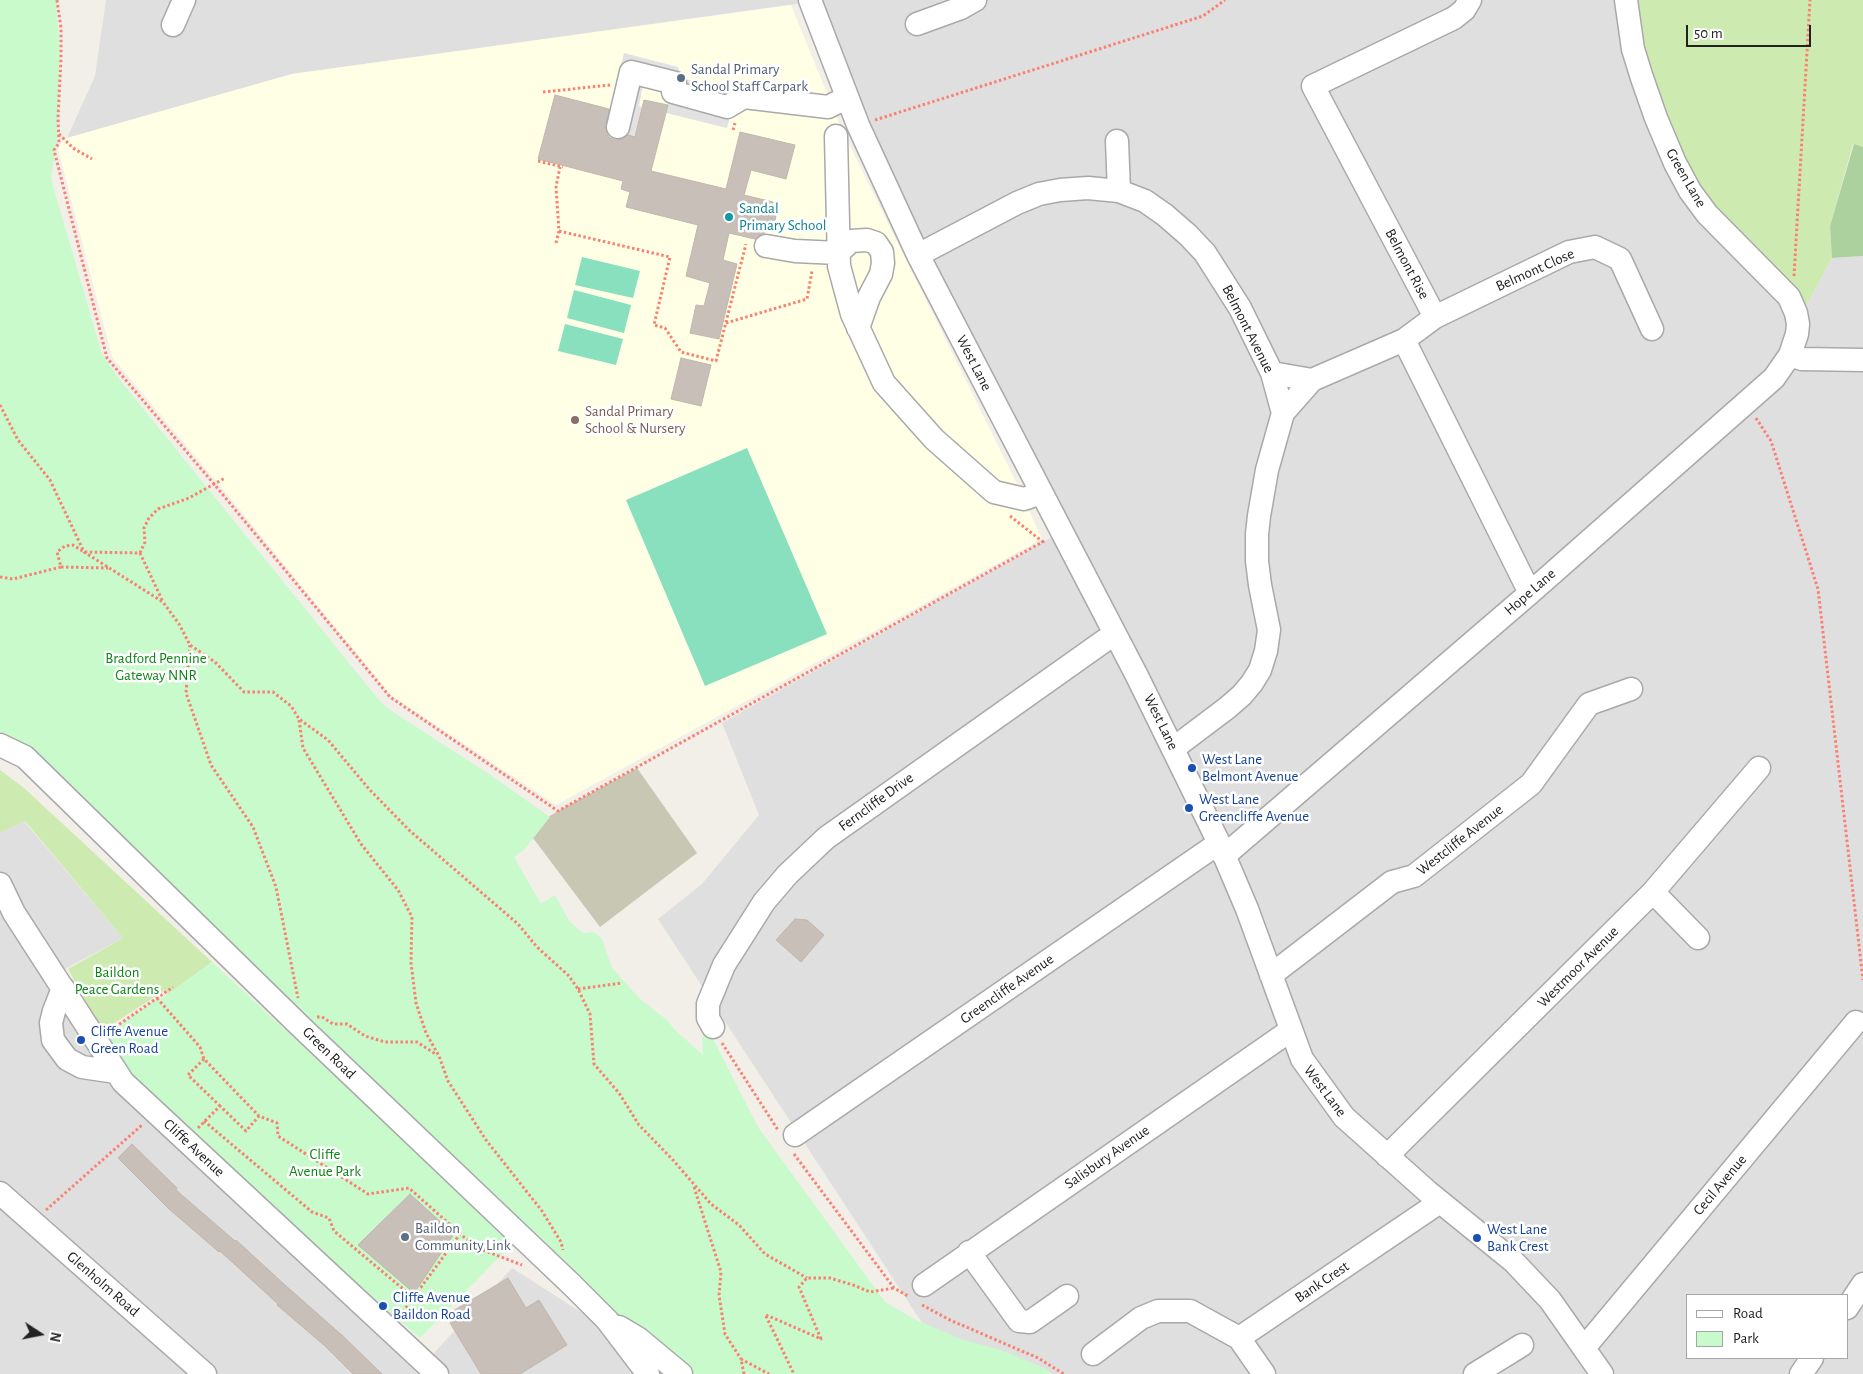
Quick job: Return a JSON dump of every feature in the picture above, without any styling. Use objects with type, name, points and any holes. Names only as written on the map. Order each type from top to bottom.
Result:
[{"type":"street","points":[[173,25],[184,0]]},
{"type":"street","name":"West Lane","points":[[810,0],[846,98],[918,255],[1174,748],[1221,849],[1247,909],[1302,1059],[1344,1117],[1440,1202],[1513,1261],[1550,1300],[1602,1374]]},
{"type":"street","points":[[917,24],[961,8],[974,0]]},
{"type":"street","name":"Belmont Rise","points":[[1312,380],[1404,340],[1435,316],[1314,86],[1454,18],[1464,10],[1470,0]]},
{"type":"street","name":"Green Lane","points":[[1626,0],[1633,49],[1642,78],[1665,141],[1682,176],[1707,214],[1782,289],[1793,304],[1798,324],[1790,356]]},
{"type":"street","points":[[618,127],[631,72],[675,83],[673,92],[727,107],[744,97],[828,107],[846,98]]},
{"type":"street","points":[[836,136],[839,266],[846,298],[884,383],[934,440],[994,492],[1024,499],[1042,493]]},
{"type":"street","points":[[1117,141],[1119,192]]},
{"type":"street","name":"Belmont Avenue","points":[[918,255],[1017,203],[1039,194],[1088,188],[1119,192],[1145,201],[1188,235],[1205,253],[1240,308],[1272,373],[1282,412],[1267,470],[1257,534],[1258,569],[1269,630],[1266,651],[1260,670],[1242,695],[1174,748]]},
{"type":"street","points":[[766,246],[796,251],[838,253],[851,241],[867,240],[876,243],[882,252],[881,274],[869,297],[858,328]]},
{"type":"street","name":"Belmont Close","points":[[1435,316],[1569,252],[1595,247],[1620,259],[1652,329]]},
{"type":"street","points":[[1404,340],[1530,593]]},
{"type":"street","points":[[1790,356],[1802,359],[1852,360]]},
{"type":"street","name":"Hope Lane","points":[[1221,849],[1530,593],[1774,378],[1790,356]]},
{"type":"street","points":[[1272,373],[1312,380]]},
{"type":"street","points":[[1282,412],[1312,380]]},
{"type":"street","name":"Ferncliffe Drive","points":[[712,1028],[708,1018],[708,1004],[724,964],[760,908],[787,874],[826,838],[1114,634]]},
{"type":"street","name":"Westcliffe Avenue","points":[[1271,975],[1392,882],[1414,876],[1531,784],[1589,704],[1631,689]]},
{"type":"street","name":"Green Road","points":[[0,745],[26,757],[300,1025],[607,1320],[648,1374]]},
{"type":"street","name":"Westmoor Avenue","points":[[1387,1156],[1653,892],[1759,768]]},
{"type":"street","name":"Greencliffe Avenue","points":[[789,1139],[1221,849]]},
{"type":"street","name":"Cliffe Avenue","points":[[0,884],[14,913],[122,1082],[437,1374]]},
{"type":"street","points":[[1653,892],[1698,938]]},
{"type":"street","points":[[63,988],[51,1023],[53,1040],[67,1059],[82,1068],[116,1072]]},
{"type":"street","name":"Cecil Avenue","points":[[1584,1348],[1856,1022]]},
{"type":"street","name":"Salisbury Avenue","points":[[924,1285],[1291,1030]]},
{"type":"street","name":"Glenholm Road","points":[[0,1194],[205,1374]]},
{"type":"street","name":"Bank Crest","points":[[1239,1338],[1440,1202]]},
{"type":"street","points":[[969,1252],[1019,1321],[1030,1322],[1067,1296]]},
{"type":"street","points":[[1848,1306],[1863,1284]]},
{"type":"street","points":[[1093,1354],[1141,1318],[1158,1311],[1190,1311],[1239,1338],[1264,1374]]},
{"type":"street","points":[[607,1320],[639,1339],[680,1374]]},
{"type":"street","points":[[1476,1374],[1522,1345]]},
{"type":"street","points":[[1801,1374],[1811,1359]]},
{"type":"path","points":[[57,0],[61,28],[61,50],[59,143],[54,150],[107,358],[390,697],[558,811],[1061,531]]},
{"type":"path","points":[[858,125],[1203,16],[1225,0]]},
{"type":"path","points":[[1793,304],[1810,0]]},
{"type":"path","points":[[543,92],[628,84]]},
{"type":"path","points":[[58,133],[73,148],[92,159]]},
{"type":"path","points":[[538,161],[562,167],[556,187],[559,231],[556,243]]},
{"type":"path","points":[[559,231],[670,257],[654,325],[665,328],[681,352],[716,361],[746,243],[766,246]]},
{"type":"path","points":[[726,323],[807,299],[812,270]]},
{"type":"path","points":[[1746,402],[1771,441],[1818,589],[1863,980]]},
{"type":"path","points":[[0,405],[18,440],[50,480],[84,552]]},
{"type":"path","points":[[225,478],[189,498],[158,509],[149,518],[144,528],[145,542],[140,553],[163,602],[190,645],[215,662],[244,692],[273,692],[291,706],[299,719],[328,740],[368,789],[410,831],[518,924],[537,946],[568,976],[578,989],[590,1014],[594,1064],[619,1093],[639,1125],[673,1160],[711,1204],[739,1225],[766,1254],[807,1278],[830,1278],[870,1292],[894,1288]]},
{"type":"path","points":[[61,567],[57,552],[65,546],[73,545],[163,602]]},
{"type":"path","points":[[84,552],[140,553]]},
{"type":"path","points":[[0,577],[13,579],[61,567],[108,568]]},
{"type":"path","points":[[190,645],[186,693],[211,765],[253,827],[276,887],[299,1000],[300,1025]]},
{"type":"path","points":[[299,719],[303,748],[361,844],[398,890],[412,917],[411,963],[416,1003],[426,1033],[439,1056],[448,1081],[486,1140],[542,1211],[561,1242],[563,1251]]},
{"type":"path","points":[[578,989],[622,983]]},
{"type":"path","points":[[96,1040],[173,987]]},
{"type":"path","points":[[157,998],[200,1047],[204,1059],[259,1116],[277,1123],[278,1136],[368,1194],[408,1188],[475,1247]]},
{"type":"path","points":[[300,1025],[311,1018],[322,1017],[333,1024],[347,1024],[365,1036],[385,1042],[417,1042],[439,1056]]},
{"type":"path","points":[[712,1028],[894,1288],[950,1320],[1038,1358],[1064,1374]]},
{"type":"path","points":[[204,1059],[188,1076],[246,1130],[259,1116]]},
{"type":"path","points":[[186,1141],[220,1106]]},
{"type":"path","points":[[32,1222],[156,1113]]},
{"type":"path","points":[[204,1121],[312,1212],[329,1218],[334,1231],[414,1298],[460,1234]]},
{"type":"path","points":[[693,1185],[721,1272],[719,1295],[725,1334],[741,1359],[744,1374]]},
{"type":"path","points":[[794,1374],[766,1315],[821,1339],[799,1287],[807,1278]]},
{"type":"path","points":[[741,1359],[769,1374]]},
{"type":"shaded area","points":[[106,0],[1636,0],[1805,308],[1832,258],[1863,256],[1863,1374],[979,1374],[945,1358],[658,919],[702,884],[759,815],[722,723],[1068,528],[934,267],[817,1],[292,74],[67,138],[95,76]]},
{"type":"shaded area","name":"Sandal Primary School & Nursery","points":[[791,5],[842,130],[1017,484],[1042,539],[556,805],[391,695],[112,357],[58,149],[67,138],[292,74]]},
{"type":"shaded area","points":[[624,53],[678,67],[681,78],[736,93],[727,128],[666,113],[670,97],[666,84],[644,79],[639,106],[642,107],[635,137],[605,130]]},
{"type":"shaded area","points":[[637,768],[697,853],[600,927],[527,830]]},
{"type":"shaded area","points":[[24,821],[123,938],[54,975],[185,1153],[421,1367],[512,1268],[598,1323],[641,1374],[0,1374],[0,833]]},
{"type":"green space","name":"Bradford Pennine Gateway NNR","points":[[0,0],[56,0],[60,53],[57,140],[51,179],[102,354],[120,380],[379,700],[390,710],[492,776],[550,817],[524,850],[514,857],[541,904],[555,895],[570,922],[583,933],[594,932],[602,939],[612,968],[640,999],[667,1020],[675,1030],[703,1055],[702,1039],[707,1027],[758,1127],[885,1302],[914,1319],[961,1339],[1004,1351],[1046,1369],[1053,1374],[658,1374],[552,1249],[294,1004],[135,862],[25,751],[0,731]]},
{"type":"green space","points":[[1636,0],[1863,0],[1863,147],[1853,144],[1830,226],[1832,258],[1805,308],[1699,193],[1644,65]]},
{"type":"green space","points":[[1854,144],[1863,147],[1863,256],[1832,258],[1830,226]]},
{"type":"green space","points":[[582,257],[640,271],[633,298],[575,285]]},
{"type":"green space","points":[[574,290],[631,305],[624,333],[567,318]]},
{"type":"green space","points":[[565,324],[623,339],[616,365],[558,351]]},
{"type":"green space","points":[[747,448],[827,634],[705,686],[626,500]]},
{"type":"green space","name":"Baildon Peace Gardens","points":[[0,770],[24,788],[212,962],[168,994],[165,990],[102,1031],[68,969],[123,938],[25,821],[0,833]]},
{"type":"green space","name":"Cliffe Avenue Park","points":[[212,962],[514,1242],[420,1338],[277,1214],[139,1084],[106,1035],[157,998],[159,1000]]},
{"type":"building","name":"Sandal Primary School","points":[[555,95],[609,109],[605,130],[609,137],[615,140],[622,139],[628,135],[635,137],[644,100],[668,105],[651,171],[726,189],[740,132],[795,145],[786,179],[751,170],[744,195],[773,202],[770,215],[776,216],[773,230],[766,229],[765,233],[755,239],[729,233],[723,260],[737,264],[719,339],[690,333],[696,305],[704,306],[710,283],[686,276],[698,225],[626,207],[630,192],[621,189],[623,181],[538,159]]},
{"type":"building","points":[[681,358],[711,365],[701,406],[671,399]]},
{"type":"building","points":[[795,919],[807,920],[824,935],[801,962],[776,940]]},
{"type":"building","points":[[132,1144],[177,1188],[176,1190],[236,1240],[344,1337],[382,1374],[353,1374],[325,1346],[277,1305],[220,1251],[169,1209],[118,1158]]},
{"type":"building","name":"Baildon Community Link","points":[[410,1194],[454,1234],[414,1293],[358,1245]]},
{"type":"building","points":[[508,1278],[526,1308],[539,1300],[567,1345],[520,1374],[481,1374],[450,1323],[457,1318],[453,1311]]},
{"type":"place","name":"Sandal Primary School Staff Carpark","points":[[681,78]]},
{"type":"place","name":"Sandal Primary School","points":[[729,217]]},
{"type":"place","name":"Sandal Primary School & Nursery","points":[[575,420]]},
{"type":"place","name":"West Lane Belmont Avenue","points":[[1192,768]]},
{"type":"place","name":"West Lane Greencliffe Avenue","points":[[1189,808]]},
{"type":"place","name":"Cliffe Avenue Green Road","points":[[81,1040]]},
{"type":"place","name":"Baildon Community Link","points":[[405,1237]]},
{"type":"place","name":"West Lane Bank Crest","points":[[1477,1238]]},
{"type":"place","name":"Cliffe Avenue Baildon Road","points":[[383,1306]]}]
